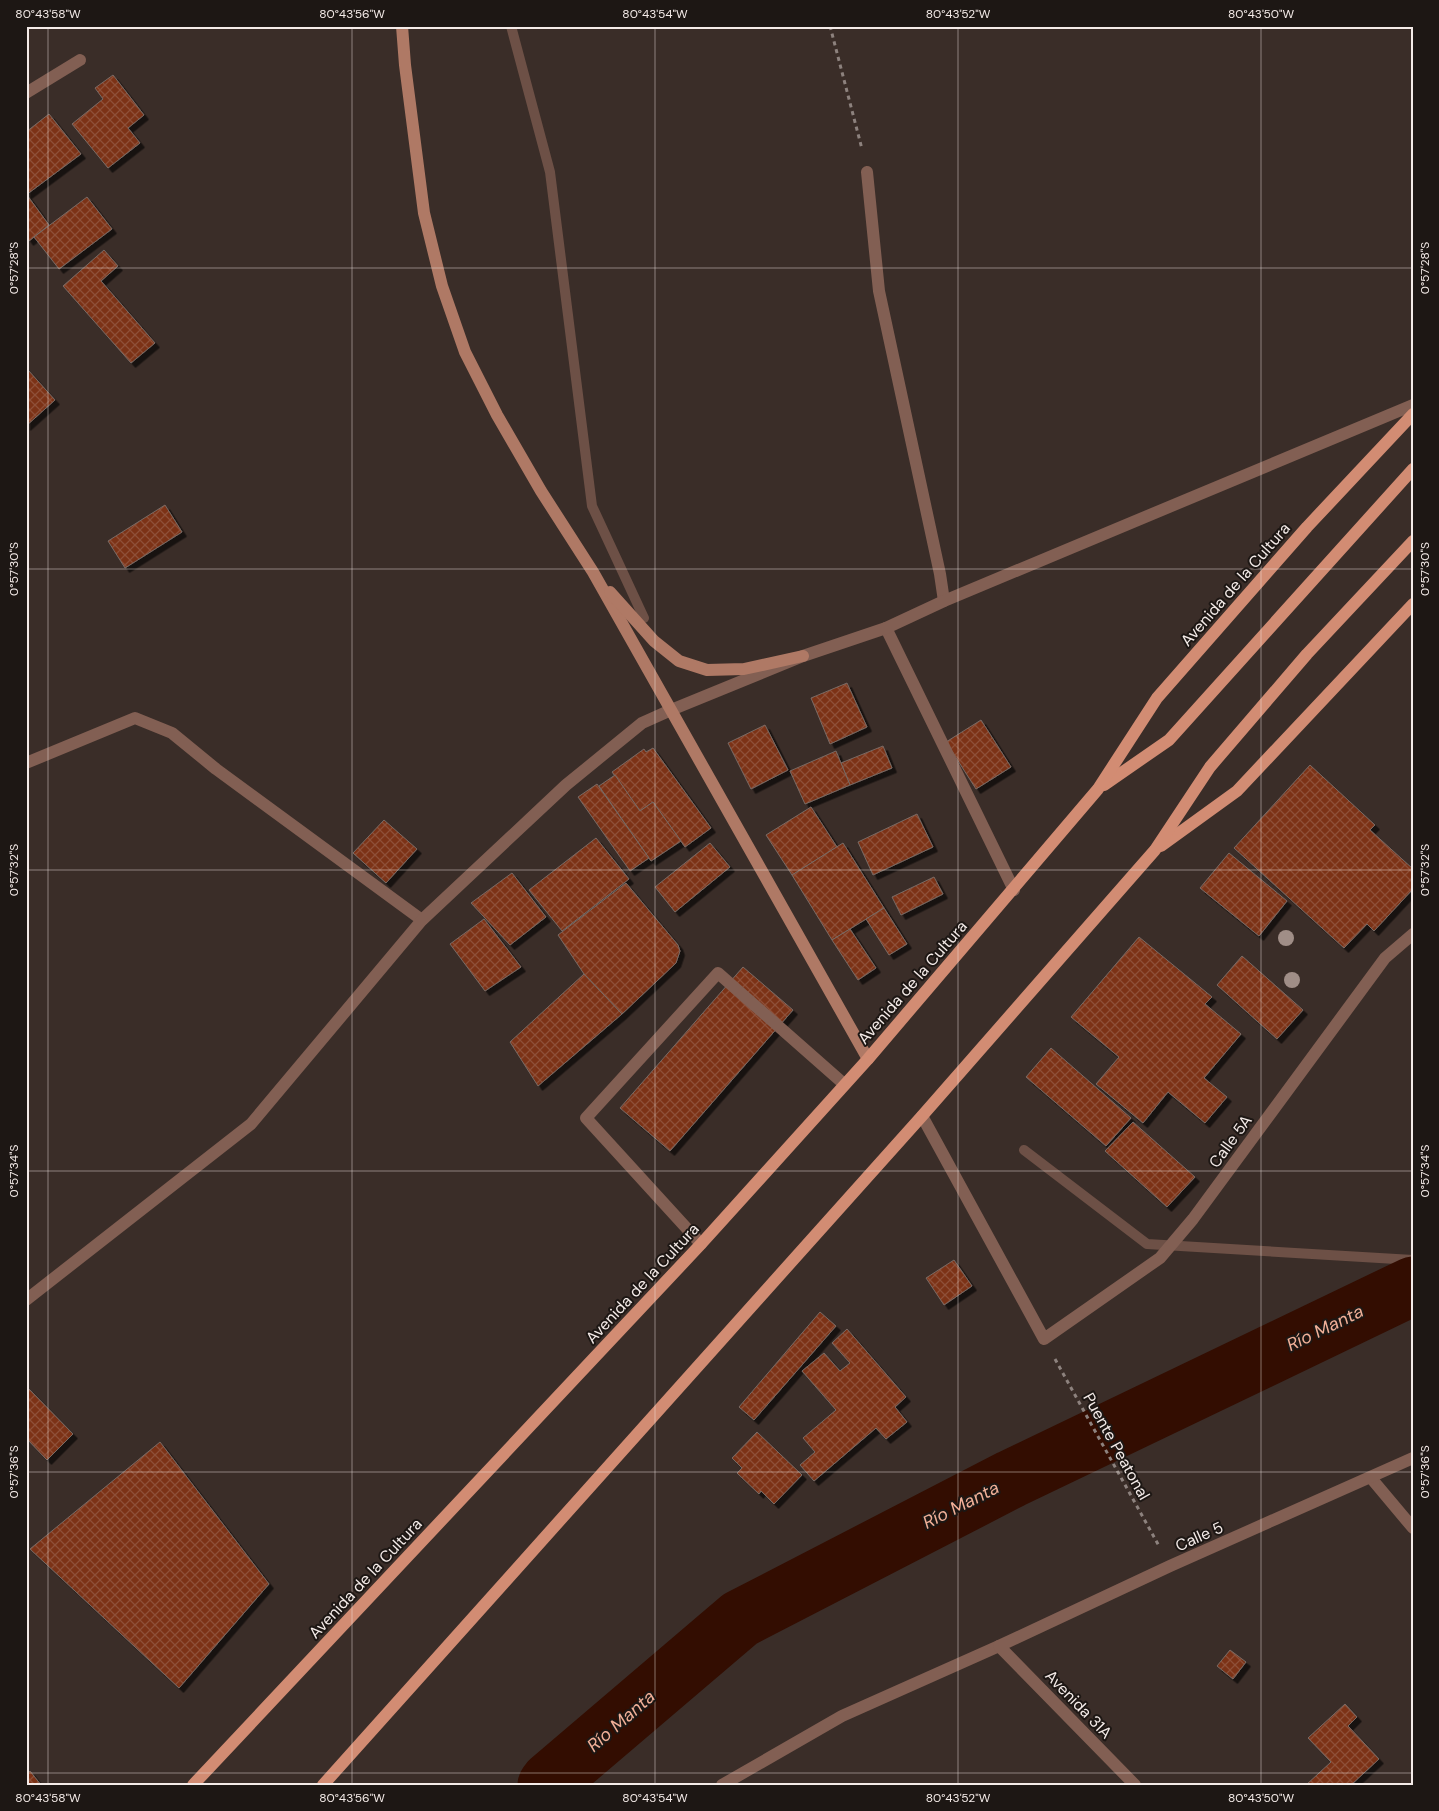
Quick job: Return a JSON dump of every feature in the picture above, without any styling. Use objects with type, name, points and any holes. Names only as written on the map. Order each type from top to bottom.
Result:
[{"type":"main road","name":"Avenida de la Cultura","points":[[194,1785],[701,1244],[868,1059],[1014,890],[1098,789],[1157,698],[1307,527],[1413,414]]},
{"type":"main road","name":"Avenida de la Cultura","points":[[1098,789],[1169,740],[1413,469]]},
{"type":"main road","points":[[323,1785],[922,1116],[1155,850],[1210,767],[1307,654],[1413,541]]},
{"type":"main road","points":[[1155,850],[1237,791],[1413,604]]},
{"type":"street","points":[[402,26],[405,65],[424,212],[442,286],[465,352],[497,415],[541,491],[593,572],[868,1059]]},
{"type":"street","points":[[26,93],[80,60]]},
{"type":"street","points":[[867,172],[879,291],[940,574],[944,601]]},
{"type":"street","points":[[26,1300],[251,1124],[422,920],[566,785],[642,723],[803,656],[886,628],[944,601],[1413,404]]},
{"type":"street","points":[[593,572],[654,641],[679,661],[708,670],[744,670],[803,656]]},
{"type":"street","points":[[886,628],[1014,890]]},
{"type":"street","points":[[26,763],[135,718],[172,734],[216,769],[422,920]]},
{"type":"street","name":"Calle 5A","points":[[922,1116],[1044,1339],[1160,1258],[1193,1219],[1385,958],[1413,934]]},
{"type":"street","points":[[701,1244],[586,1118],[718,972],[844,1084]]},
{"type":"street","name":"Calle 5","points":[[722,1785],[842,1716],[999,1646],[1170,1566],[1413,1458]]},
{"type":"street","points":[[1371,1478],[1413,1528]]},
{"type":"street","name":"Avenida 31A","points":[[999,1646],[1135,1785]]},
{"type":"path","points":[[830,26],[867,172]]},
{"type":"path","name":"Puente Peatonal","points":[[1051,1352],[1162,1551]]},
{"type":"building","points":[[113,75],[144,115],[128,128],[140,143],[108,168],[72,124],[103,99],[95,88]]},
{"type":"building","points":[[49,114],[81,154],[26,195],[26,132]]},
{"type":"building","points":[[27,195],[49,225],[29,241],[26,237]]},
{"type":"building","points":[[87,197],[112,229],[59,269],[34,237]]},
{"type":"building","points":[[104,250],[118,266],[101,281],[155,343],[131,363],[63,286]]},
{"type":"building","points":[[28,370],[55,400],[26,426],[26,371]]},
{"type":"building","points":[[165,505],[182,532],[125,568],[108,541]]},
{"type":"building","points":[[847,683],[867,727],[830,744],[811,698]]},
{"type":"building","points":[[981,720],[1011,767],[976,789],[946,742]]},
{"type":"building","points":[[765,725],[788,770],[751,789],[728,743]]},
{"type":"building","points":[[883,746],[892,768],[850,785],[841,763]]},
{"type":"building","points":[[653,748],[711,828],[685,847],[653,802],[640,811],[612,772],[644,749],[646,752]]},
{"type":"building","points":[[836,751],[850,785],[805,804],[790,771]]},
{"type":"building","points":[[1310,765],[1375,825],[1370,830],[1413,869],[1413,889],[1374,931],[1367,924],[1344,948],[1234,848]]},
{"type":"building","points":[[615,775],[640,811],[653,802],[681,841],[651,861],[599,786]]},
{"type":"building","points":[[597,784],[649,858],[630,871],[578,797]]},
{"type":"building","points":[[811,807],[837,847],[792,875],[766,835]]},
{"type":"building","points":[[917,814],[933,847],[873,875],[858,842]]},
{"type":"building","points":[[384,820],[417,849],[386,883],[353,853]]},
{"type":"building","points":[[596,838],[629,879],[562,931],[529,890]]},
{"type":"building","points":[[710,843],[730,867],[675,912],[655,887]]},
{"type":"building","points":[[843,843],[884,908],[832,940],[792,875]]},
{"type":"building","points":[[1229,853],[1287,901],[1259,936],[1200,888]]},
{"type":"building","points":[[512,873],[546,917],[510,945],[471,903]]},
{"type":"building","points":[[934,877],[943,894],[901,915],[892,897]]},
{"type":"building","points":[[626,883],[678,945],[680,951],[676,963],[622,1014],[584,974],[558,935]]},
{"type":"building","points":[[884,908],[907,944],[889,955],[866,919]]},
{"type":"building","points":[[484,919],[521,967],[485,991],[450,944]]},
{"type":"building","points":[[850,929],[876,968],[858,980],[832,940]]},
{"type":"building","points":[[1139,937],[1212,997],[1205,1004],[1241,1034],[1204,1078],[1227,1097],[1205,1123],[1168,1092],[1143,1123],[1096,1084],[1119,1057],[1071,1017]]},
{"type":"building","points":[[1242,956],[1303,1010],[1277,1039],[1217,985]]},
{"type":"building","points":[[743,967],[793,1010],[670,1151],[620,1108]]},
{"type":"building","points":[[584,974],[622,1014],[538,1086],[510,1042]]},
{"type":"building","points":[[1051,1048],[1131,1118],[1106,1146],[1026,1077]]},
{"type":"building","points":[[1133,1122],[1195,1177],[1167,1207],[1105,1151]]},
{"type":"building","points":[[954,1260],[972,1286],[944,1305],[926,1278]]},
{"type":"building","points":[[820,1312],[836,1326],[754,1420],[739,1407]]},
{"type":"building","points":[[847,1329],[906,1397],[895,1407],[907,1422],[886,1439],[876,1428],[814,1481],[800,1465],[815,1452],[803,1438],[836,1410],[802,1371],[824,1353],[840,1371],[850,1363],[832,1343]]},
{"type":"building","points":[[28,1388],[73,1434],[47,1460],[26,1438],[26,1390]]},
{"type":"building","points":[[757,1432],[802,1475],[774,1504],[761,1491],[759,1494],[737,1473],[742,1468],[732,1458]]},
{"type":"building","points":[[160,1442],[269,1584],[179,1688],[30,1549]]},
{"type":"building","points":[[1230,1650],[1246,1662],[1233,1679],[1217,1666]]},
{"type":"building","points":[[1345,1704],[1357,1717],[1348,1726],[1379,1759],[1351,1785],[1306,1785],[1331,1762],[1308,1738]]},
{"type":"building","points":[[30,1771],[41,1785],[26,1785],[26,1775]]},
{"type":"waterway","points":[[511,26],[550,172],[592,506],[644,618]]},
{"type":"waterway","points":[[1024,1150],[1147,1244],[1413,1260]]},
{"type":"waterway","name":"Río Manta","points":[[547,1785],[740,1619],[1011,1479],[1413,1286]]}]
